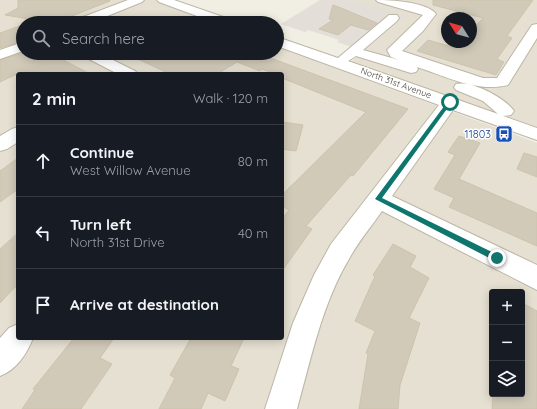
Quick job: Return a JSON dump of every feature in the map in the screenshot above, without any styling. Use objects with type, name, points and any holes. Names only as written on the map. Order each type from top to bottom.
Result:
[{"type":"street","points":[[97,16],[138,0]]},
{"type":"street","points":[[163,0],[208,16]]},
{"type":"street","points":[[382,0],[422,10],[430,14],[418,28],[394,50],[396,54],[483,83],[502,82],[537,28]]},
{"type":"street","points":[[340,63],[392,18]]},
{"type":"street","name":"North 31st Avenue","points":[[284,43],[537,134]]},
{"type":"street","points":[[0,55],[16,49]]},
{"type":"street","points":[[353,51],[448,81],[490,98],[505,111]]},
{"type":"street","points":[[101,60],[124,72]]},
{"type":"street","points":[[281,409],[307,323],[323,283],[340,251],[450,102]]},
{"type":"street","points":[[0,145],[16,134]]},
{"type":"street","points":[[378,199],[537,278]]},
{"type":"street","points":[[0,361],[17,340]]},
{"type":"shaded area","points":[[0,0],[163,0],[194,11],[188,14],[193,16],[16,16],[16,60],[284,60],[284,50],[537,143],[537,409],[0,409]]},
{"type":"shaded area","points":[[320,0],[346,0],[408,15],[372,42],[373,43],[364,51],[337,42],[339,40],[308,30],[305,32],[284,25],[284,22]]},
{"type":"shaded area","points":[[346,0],[537,0],[537,127],[351,62],[399,21],[390,12]]},
{"type":"building","points":[[18,0],[110,0],[72,16],[16,17],[5,15],[18,8]]},
{"type":"building","points":[[433,0],[533,0],[507,36],[512,38],[497,59],[504,62],[496,75],[417,51],[428,40],[441,44],[441,48],[477,48],[477,24],[483,18],[477,16],[477,12],[460,12],[433,5]]},
{"type":"building","points":[[333,5],[377,23],[368,30],[351,25],[338,35],[319,29],[333,20],[329,19]]},
{"type":"building","points":[[16,27],[16,43],[0,48],[0,33]]},
{"type":"building","points":[[16,55],[16,60],[63,60],[86,72],[16,72],[16,74],[0,82],[0,60]]},
{"type":"building","points":[[140,60],[276,60],[408,109],[353,176],[351,175],[306,226],[312,229],[284,268],[284,216],[289,210],[284,207],[284,193],[366,112],[284,79],[284,72],[270,72],[262,69],[260,71],[237,62],[220,72],[166,72]]},
{"type":"building","points":[[284,122],[303,125],[296,151],[284,149]]},
{"type":"building","points":[[459,136],[480,143],[459,179],[537,213],[537,246],[449,207],[454,198],[434,189],[455,155],[448,152]]},
{"type":"building","points":[[524,153],[537,157],[537,177],[517,169]]},
{"type":"building","points":[[16,159],[16,190],[0,202],[0,171]]},
{"type":"building","points":[[16,235],[16,286],[0,303],[0,249]]},
{"type":"building","points":[[393,244],[416,256],[410,267],[429,278],[409,318],[420,323],[400,385],[398,409],[359,409],[368,354],[366,353],[375,331],[355,321],[375,276],[373,275]]},
{"type":"building","points":[[525,305],[537,311],[537,409],[492,409],[493,397],[525,397]]},
{"type":"building","points":[[72,340],[113,340],[100,358],[112,364],[81,409],[22,409],[35,390],[33,389]]},
{"type":"building","points":[[190,340],[243,340],[231,366],[239,369],[225,401],[208,393],[201,409],[159,409],[175,378],[170,375]]},
{"type":"place","name":"11803","points":[[504,134]]},
{"type":"route","points":[[450,102],[378,199],[497,258]]}]
